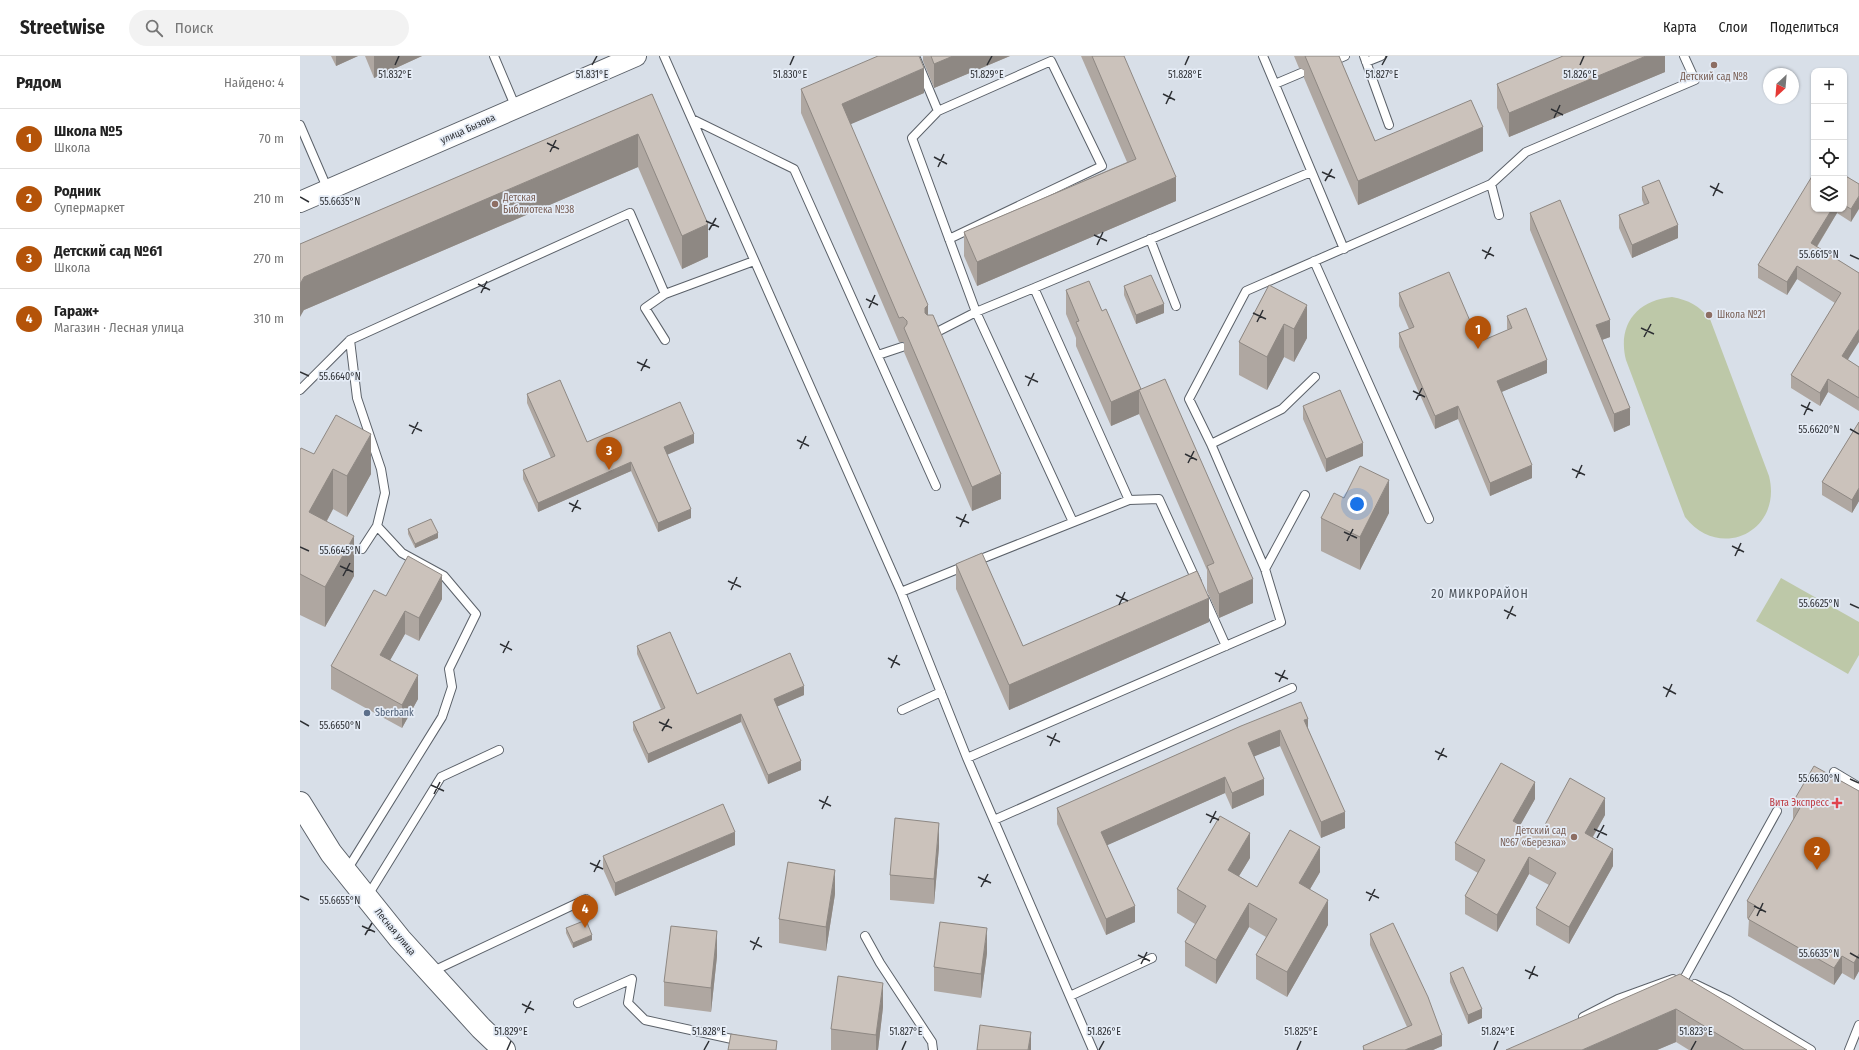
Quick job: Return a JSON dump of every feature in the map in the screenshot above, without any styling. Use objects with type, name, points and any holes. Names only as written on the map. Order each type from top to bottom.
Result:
[{"type":"main road","name":"Лесная улица","points":[[300,803],[331,853],[400,939],[481,1028],[504,1050]]},
{"type":"street","name":"улица Бызова","points":[[300,202],[636,56]]},
{"type":"lane","points":[[494,56],[516,108]]},
{"type":"lane","points":[[664,56],[901,592],[967,758],[1093,1050]]},
{"type":"lane","points":[[916,56],[938,111]]},
{"type":"lane","points":[[1263,56],[1344,249]]},
{"type":"lane","points":[[1331,62],[1345,56]]},
{"type":"lane","points":[[1381,56],[1365,59],[1389,125]]},
{"type":"lane","points":[[967,758],[1281,622],[1265,569],[1211,444],[1189,398],[1246,291],[1491,184],[1526,152],[1695,80],[1684,56]]},
{"type":"lane","points":[[949,240],[1102,166],[1051,61],[938,111],[912,138],[949,240],[976,312],[1073,522]]},
{"type":"lane","points":[[1275,84],[1301,73]]},
{"type":"lane","points":[[692,119],[794,169],[936,486]]},
{"type":"lane","points":[[300,125],[328,190]]},
{"type":"lane","points":[[930,335],[976,312],[1311,172]]},
{"type":"lane","points":[[1491,184],[1499,215]]},
{"type":"lane","points":[[300,390],[350,340],[630,213],[665,294]]},
{"type":"lane","points":[[1150,239],[1176,306]]},
{"type":"lane","points":[[665,340],[645,308],[665,294],[754,261]]},
{"type":"lane","points":[[1314,261],[1430,519]]},
{"type":"lane","points":[[1034,288],[1128,500]]},
{"type":"lane","points":[[350,340],[357,398],[380,469],[384,493],[378,526],[362,549]]},
{"type":"lane","points":[[878,355],[902,347]]},
{"type":"lane","points":[[1211,444],[1282,409],[1315,377]]},
{"type":"lane","points":[[1265,569],[1305,495]]},
{"type":"lane","points":[[901,592],[1128,500],[1159,499],[1226,646]]},
{"type":"lane","points":[[346,871],[442,717],[452,687],[448,669],[476,614],[444,576],[402,553],[378,526]]},
{"type":"lane","points":[[994,820],[1292,688]]},
{"type":"lane","points":[[902,710],[941,692]]},
{"type":"lane","points":[[367,898],[441,777],[498,750]]},
{"type":"lane","points":[[1834,772],[1859,787]]},
{"type":"lane","points":[[1684,979],[1777,811]]},
{"type":"lane","points":[[430,972],[586,899]]},
{"type":"lane","points":[[865,936],[880,963],[932,1042],[933,1050]]},
{"type":"lane","points":[[1070,996],[1152,958]]},
{"type":"lane","points":[[1572,1023],[1618,999],[1675,978],[1684,979],[1728,1000],[1810,1050]]},
{"type":"lane","points":[[578,1003],[632,979],[628,1003],[645,1020],[750,1043]]},
{"type":"lane","points":[[1849,1050],[1859,1026]]},
{"type":"green space","points":[[1672,297],[1693,304],[1702,310],[1710,319],[1769,476],[1771,495],[1767,512],[1758,525],[1745,534],[1731,538],[1715,537],[1699,530],[1685,517],[1626,360],[1624,336],[1627,325],[1632,316],[1649,303]]},
{"type":"green space","points":[[1781,578],[1859,622],[1859,655],[1848,674],[1756,621]]},
{"type":"building","points":[[878,56],[919,56],[924,68],[842,104],[928,305],[925,308],[925,313],[927,315],[933,315],[1001,474],[972,487],[904,328],[907,321],[903,317],[899,318],[801,89]]},
{"type":"building","points":[[931,56],[953,56],[934,64]]},
{"type":"building","points":[[1092,56],[1124,56],[1176,177],[977,262],[964,232],[1136,159]]},
{"type":"building","points":[[1305,56],[1339,56],[1375,141],[1471,100],[1483,127],[1358,181]]},
{"type":"building","points":[[1563,56],[1646,56],[1509,113],[1497,84]]},
{"type":"building","points":[[652,94],[708,224],[682,236],[638,134],[304,277],[300,284],[300,244]]},
{"type":"building","points":[[1847,177],[1859,184],[1859,196],[1851,209],[1847,207]]},
{"type":"building","points":[[1811,178],[1811,212],[1830,212],[1811,243],[1859,273],[1859,329],[1842,356],[1859,367],[1859,398],[1828,379],[1820,393],[1791,375],[1841,293],[1797,266],[1787,282],[1758,265]]},
{"type":"building","points":[[1659,180],[1678,225],[1632,245],[1619,215],[1649,203],[1642,187]]},
{"type":"building","points":[[1560,200],[1610,320],[1596,325],[1630,408],[1614,414],[1530,213]]},
{"type":"building","points":[[1449,272],[1479,342],[1512,328],[1507,316],[1526,308],[1547,360],[1497,381],[1532,465],[1490,483],[1458,406],[1435,416],[1399,333],[1414,327],[1399,293]]},
{"type":"building","points":[[1151,275],[1164,304],[1136,315],[1124,286]]},
{"type":"building","points":[[1089,281],[1102,311],[1106,309],[1141,389],[1111,402],[1076,322],[1079,321],[1066,290]]},
{"type":"building","points":[[1269,285],[1307,305],[1294,329],[1284,324],[1267,357],[1239,342]]},
{"type":"building","points":[[1165,379],[1253,579],[1219,594],[1207,566],[1214,563],[1139,390]]},
{"type":"building","points":[[560,380],[587,442],[680,402],[694,434],[664,447],[691,509],[658,523],[631,462],[538,503],[523,470],[555,456],[527,394]]},
{"type":"building","points":[[1340,390],[1363,443],[1326,459],[1303,406]]},
{"type":"building","points":[[336,415],[371,434],[347,476],[333,469],[309,512],[354,536],[325,587],[300,574],[300,450],[301,448],[314,454]]},
{"type":"building","points":[[1859,422],[1859,488],[1852,500],[1822,482]]},
{"type":"building","points":[[1360,466],[1389,480],[1360,537],[1321,518],[1334,493],[1344,498]]},
{"type":"building","points":[[431,519],[438,533],[415,544],[408,529]]},
{"type":"building","points":[[982,553],[1023,646],[1197,571],[1209,598],[1009,685],[956,564]]},
{"type":"building","points":[[408,556],[442,575],[419,618],[405,611],[380,655],[418,675],[402,705],[331,666],[374,590],[386,596]]},
{"type":"building","points":[[670,632],[697,694],[790,653],[804,686],[774,699],[801,761],[768,775],[741,714],[648,754],[633,722],[665,708],[637,646]]},
{"type":"building","points":[[1301,702],[1308,719],[1304,720],[1345,812],[1321,822],[1280,730],[1248,743],[1264,779],[1232,793],[1225,777],[1101,832],[1135,906],[1106,919],[1057,808],[1241,726]]},
{"type":"building","points":[[1501,763],[1535,782],[1513,821],[1539,836],[1570,778],[1605,798],[1585,833],[1613,849],[1569,927],[1536,908],[1556,873],[1529,857],[1497,915],[1465,896],[1485,860],[1455,843]]},
{"type":"building","points":[[1814,766],[1859,791],[1859,954],[1854,963],[1842,956],[1834,968],[1748,919],[1756,906],[1747,901],[1801,806],[1793,802]]},
{"type":"building","points":[[723,804],[735,832],[615,883],[603,856]]},
{"type":"building","points":[[1220,816],[1250,833],[1228,870],[1257,887],[1290,830],[1320,847],[1299,883],[1328,900],[1287,972],[1256,955],[1277,919],[1249,903],[1216,960],[1185,942],[1206,906],[1177,889]]},
{"type":"building","points":[[895,818],[939,823],[934,879],[890,875]]},
{"type":"building","points":[[788,862],[835,870],[826,927],[779,919]]},
{"type":"building","points":[[586,920],[592,935],[573,943],[566,928]]},
{"type":"building","points":[[940,922],[987,928],[981,974],[934,967]]},
{"type":"building","points":[[1393,923],[1428,997],[1442,1035],[1405,1050],[1364,1050],[1363,1046],[1412,1025],[1370,934]]},
{"type":"building","points":[[671,926],[717,931],[711,988],[664,982]]},
{"type":"building","points":[[1463,967],[1482,1009],[1468,1015],[1450,973]]},
{"type":"building","points":[[1680,974],[1807,1050],[1744,1050],[1676,1009],[1582,1050],[1506,1050]]},
{"type":"building","points":[[838,976],[883,983],[876,1035],[831,1029]]},
{"type":"building","points":[[980,1025],[1031,1032],[1028,1050],[977,1050]]},
{"type":"building","points":[[731,1034],[777,1041],[776,1050],[728,1050]]},
{"type":"place","name":"Детский сад №8","points":[[1714,65]]},
{"type":"place","name":"Детская Библиотека №38","points":[[495,204]]},
{"type":"place","name":"Школа №21","points":[[1709,315]]},
{"type":"place","name":"Школа №5","points":[[1478,349]]},
{"type":"place","name":"Детский сад №61","points":[[609,470]]},
{"type":"place","name":"Sberbank","points":[[367,713]]},
{"type":"place","name":"Вита Экспресс","points":[[1837,803]]},
{"type":"place","name":"Детский сад №67 «Березка»","points":[[1574,837]]},
{"type":"place","name":"Родник","points":[[1817,870]]},
{"type":"place","name":"Гараж+","points":[[585,928]]},
{"type":"district","name":"20 МИКРОРАЙОН","points":[[1480,594]]}]
